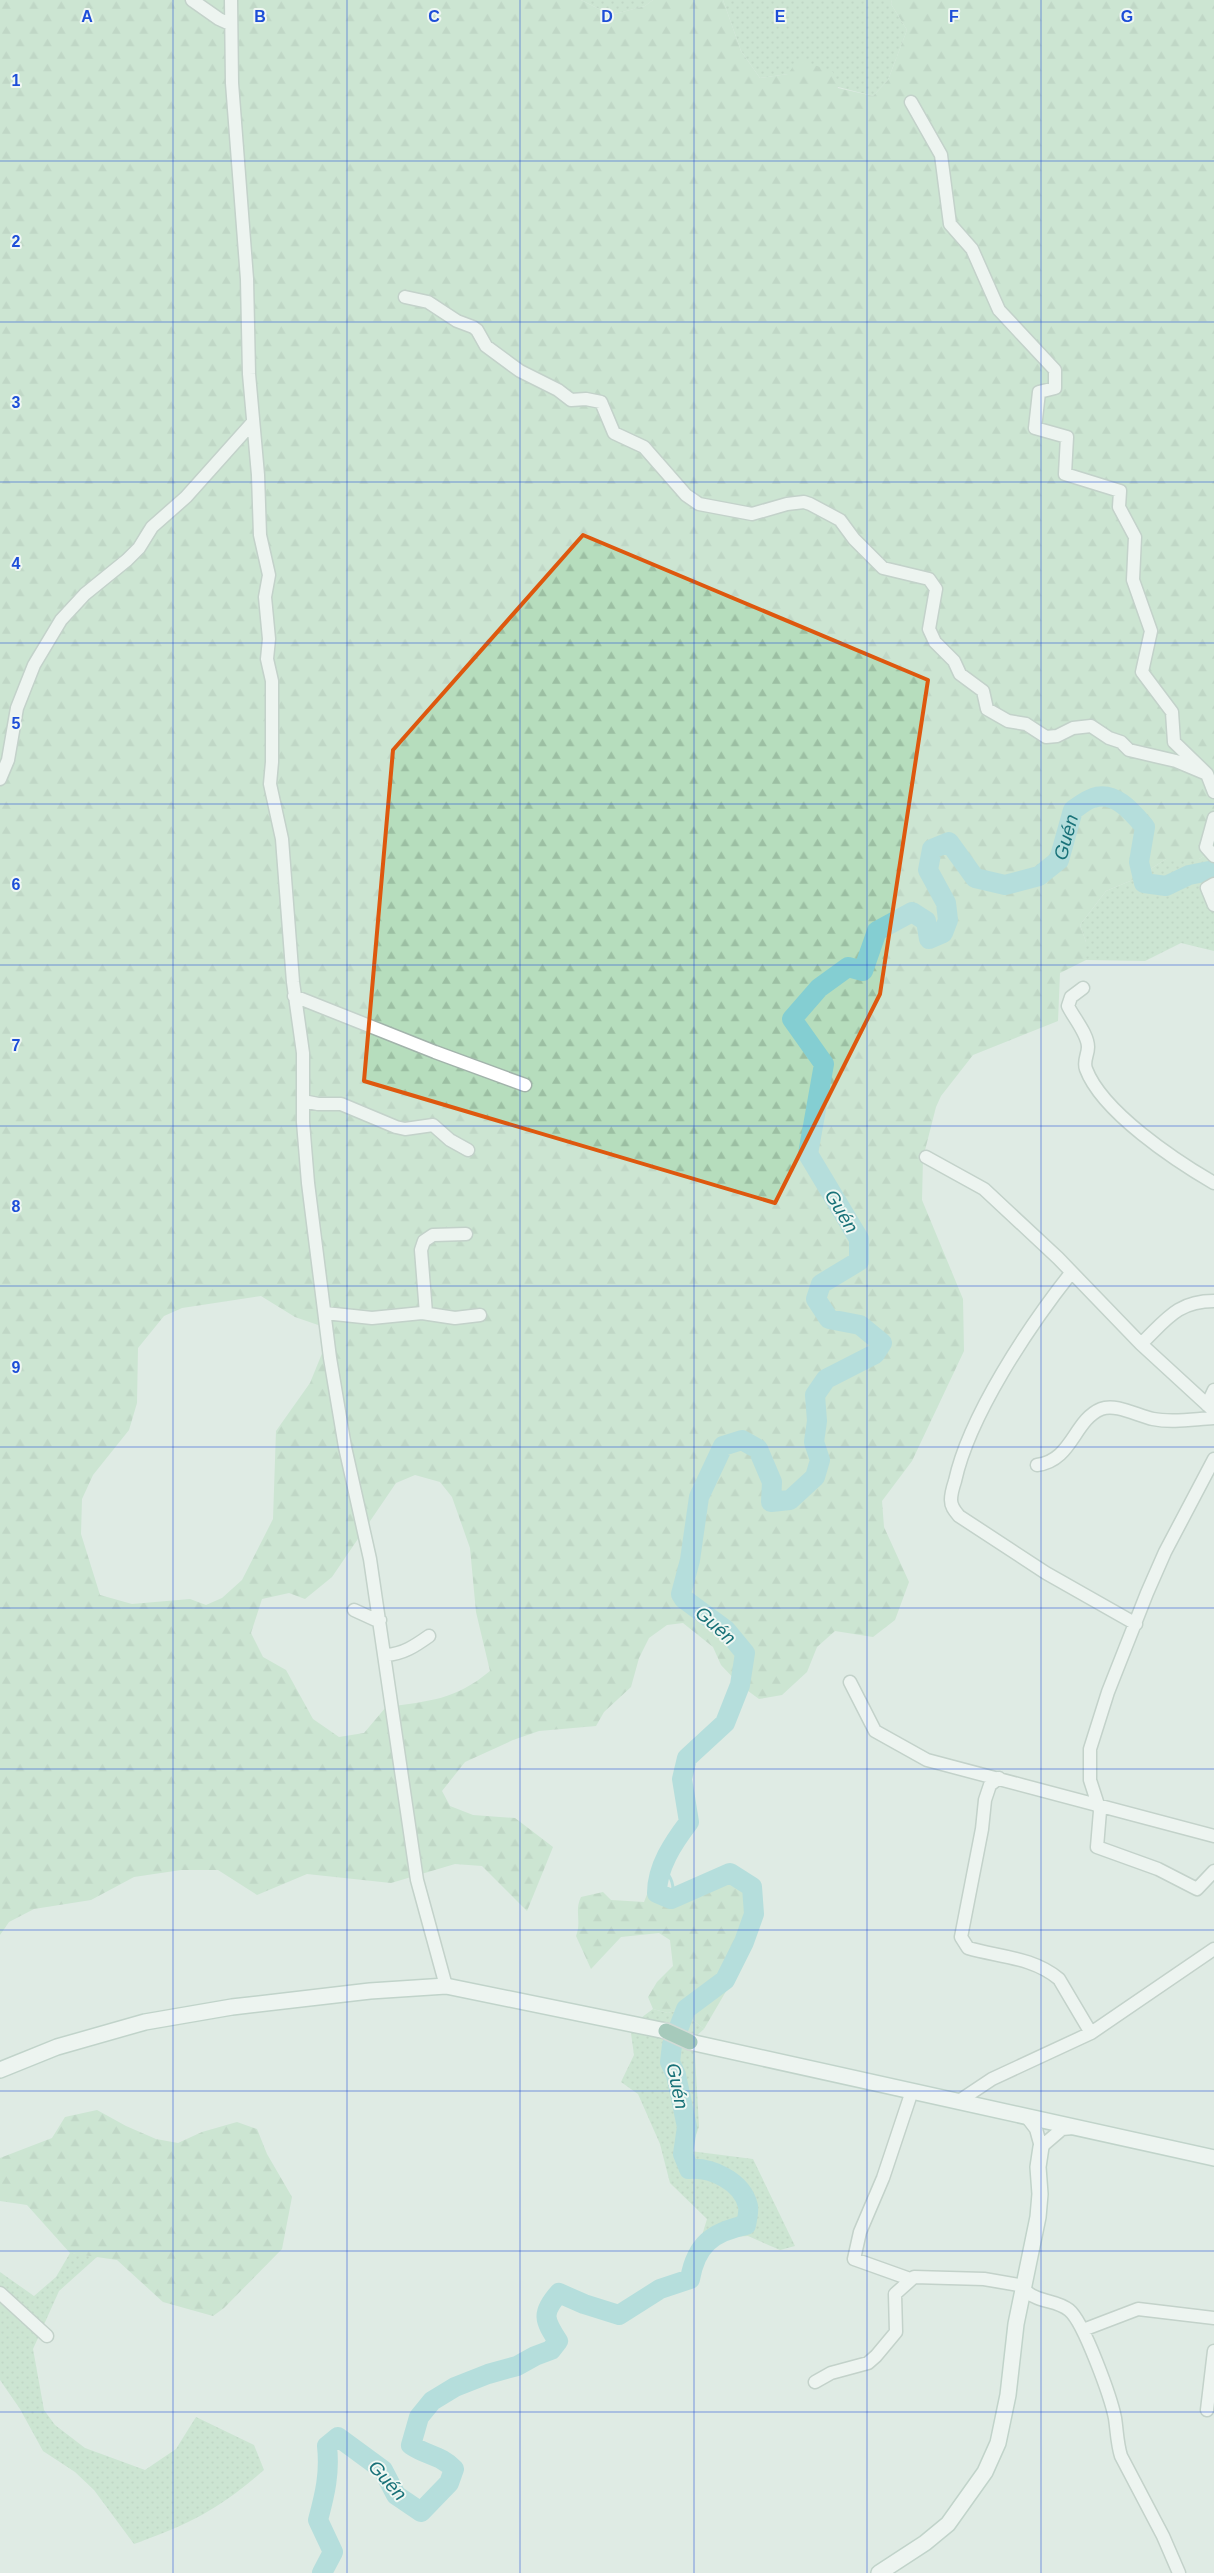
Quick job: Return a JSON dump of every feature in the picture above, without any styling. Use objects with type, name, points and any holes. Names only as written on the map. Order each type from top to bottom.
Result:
[{"type":"main road","points":[[0,2070],[57,2047],[145,2022],[232,2007],[340,1994],[446,1986],[666,2031],[690,2042],[1214,2158]]},
{"type":"main road","points":[[879,2573],[925,2543],[948,2524],[985,2472],[1000,2433],[1008,2394],[1016,2324],[1038,2217],[1040,2194],[1038,2167],[1041,2147]]},
{"type":"street","points":[[192,0],[230,24]]},
{"type":"street","points":[[231,0],[230,24],[234,121],[247,279],[249,374],[260,535],[269,575],[265,598],[269,639],[268,658],[272,681],[272,762],[270,784],[282,839],[294,996],[303,1053],[303,1101],[308,1183],[345,1447],[370,1559],[386,1655],[417,1880],[446,1986]]},
{"type":"street","points":[[911,102],[941,155],[950,224],[972,249],[999,310],[1054,370],[1055,388],[1039,392],[1035,428],[1066,437],[1065,474],[1120,491],[1119,507],[1135,537],[1133,580],[1151,631],[1142,672],[1172,712],[1174,742],[1206,774],[1214,792]]},
{"type":"street","points":[[405,298],[428,302],[457,321],[473,327],[477,330],[486,346],[520,372],[558,390],[570,400],[586,399],[601,402],[614,433],[644,447],[686,494],[699,504],[752,514],[787,504],[804,502],[840,520],[854,539],[883,568],[929,580],[936,589],[929,629],[935,642],[954,661],[964,678],[983,691],[987,709],[997,716],[1026,724],[1046,737],[1057,736],[1073,728],[1091,726],[1109,738],[1121,742],[1129,750],[1176,761],[1206,774]]},
{"type":"street","points":[[0,779],[8,760],[17,708],[34,665],[61,620],[84,594],[127,560],[139,548],[152,527],[186,497],[253,422]]},
{"type":"street","points":[[1214,818],[1206,847],[1214,856]]},
{"type":"street","points":[[1214,884],[1208,888],[1214,905]]},
{"type":"street","points":[[1083,988],[1071,997],[1068,1006],[1088,1045],[1085,1062],[1086,1069],[1095,1083],[1111,1105],[1134,1127],[1172,1156],[1214,1183]]},
{"type":"street","points":[[294,996],[435,1052],[525,1084]]},
{"type":"street","points":[[303,1101],[318,1104],[342,1104],[405,1129],[433,1125],[450,1140],[468,1150]]},
{"type":"street","points":[[926,1157],[984,1189],[1048,1248],[1141,1344],[1210,1408]]},
{"type":"street","points":[[426,1313],[421,1250],[424,1241],[433,1235],[466,1234]]},
{"type":"street","points":[[1071,1273],[1041,1314],[984,1406],[969,1436],[958,1467],[951,1499],[953,1508],[959,1516],[1046,1573],[1136,1624]]},
{"type":"street","points":[[1141,1344],[1176,1310],[1195,1301],[1214,1301]]},
{"type":"street","points":[[325,1313],[372,1318],[426,1313],[455,1318],[480,1315]]},
{"type":"street","points":[[1210,1408],[1214,1390]]},
{"type":"street","points":[[1036,1465],[1052,1461],[1073,1441],[1088,1419],[1103,1408],[1115,1408],[1154,1419],[1176,1421],[1214,1418]]},
{"type":"street","points":[[1214,1459],[1165,1552],[1108,1692],[1090,1750],[1090,1780],[1100,1817],[1096,1843],[1100,1849],[1158,1869],[1197,1889],[1214,1871]]},
{"type":"street","points":[[354,1610],[378,1621],[380,1620]]},
{"type":"street","points":[[386,1655],[410,1649],[429,1636]]},
{"type":"street","points":[[850,1682],[875,1731],[927,1760],[1214,1836]]},
{"type":"street","points":[[998,1778],[990,1786],[985,1800],[982,1828],[961,1937],[968,1948],[1027,1962],[1051,1973],[1059,1979],[1091,2033]]},
{"type":"street","points":[[959,2101],[992,2079],[1091,2033],[1214,1949]]},
{"type":"street","points":[[910,2279],[854,2259],[860,2232],[883,2178],[912,2091]]},
{"type":"street","points":[[1026,2116],[1036,2129],[1041,2147],[1062,2129],[1074,2128]]},
{"type":"street","points":[[815,2382],[831,2373],[863,2365],[876,2356],[896,2332],[895,2294],[910,2279],[923,2276],[1007,2281],[1024,2288],[1037,2299],[1059,2304],[1070,2311],[1083,2330],[1115,2418],[1117,2442],[1121,2456],[1180,2573]]},
{"type":"street","points":[[0,2293],[47,2336]]},
{"type":"street","points":[[1083,2330],[1138,2309],[1214,2318]]},
{"type":"street","points":[[1207,2410],[1214,2351]]},
{"type":"highlighted area","points":[[583,535],[928,680],[880,994],[775,1203],[364,1081],[393,750]]},
{"type":"green space","points":[[0,0],[581,0],[611,15],[645,6],[653,0],[723,0],[741,51],[760,78],[788,74],[798,59],[833,72],[838,88],[873,96],[888,80],[907,30],[891,4],[892,0],[1214,0],[1214,850],[1199,859],[1166,859],[1135,879],[1106,891],[1080,925],[1086,942],[1086,960],[1060,973],[1058,1021],[973,1055],[941,1096],[936,1107],[923,1158],[922,1200],[963,1299],[964,1351],[912,1461],[882,1501],[884,1527],[909,1582],[895,1620],[873,1637],[835,1631],[817,1647],[807,1672],[782,1695],[759,1699],[740,1685],[721,1665],[713,1647],[683,1623],[667,1625],[649,1638],[639,1658],[631,1687],[604,1712],[596,1726],[539,1731],[513,1740],[465,1762],[442,1791],[450,1806],[473,1815],[515,1818],[553,1847],[527,1911],[482,1866],[455,1864],[391,1883],[307,1874],[257,1895],[218,1870],[181,1870],[134,1877],[91,1900],[34,1909],[9,1922],[0,1935]],"holes":[[[261,1296],[295,1317],[321,1326],[323,1351],[310,1383],[276,1431],[273,1519],[242,1580],[222,1598],[206,1605],[190,1599],[132,1604],[100,1595],[81,1534],[82,1499],[93,1475],[129,1430],[137,1403],[138,1348],[164,1316],[182,1308]],[[415,1475],[440,1482],[452,1497],[470,1548],[476,1612],[490,1671],[477,1681],[453,1694],[429,1701],[386,1707],[364,1733],[339,1737],[313,1719],[286,1670],[263,1657],[251,1633],[262,1599],[289,1593],[305,1599],[332,1577],[396,1483]]]},
{"type":"green space","points":[[581,0],[653,0],[645,6],[611,15]]},
{"type":"green space","points":[[723,0],[892,0],[891,4],[907,30],[888,80],[873,96],[788,74],[760,78],[741,51]]},
{"type":"green space","points":[[1214,850],[1214,951],[1181,943],[1145,961],[1086,960],[1086,942],[1080,925],[1106,891],[1135,879],[1166,859],[1199,859]]},
{"type":"green space","points":[[731,1867],[747,1872],[744,1894],[749,1912],[746,1957],[704,2029],[680,2010],[668,2013],[653,2009],[648,1997],[657,1982],[673,1966],[670,1940],[659,1933],[621,1937],[591,1969],[576,1936],[578,1931],[578,1907],[581,1897],[603,1892],[611,1900],[644,1902],[648,1892],[679,1888]]},
{"type":"green space","points":[[653,2009],[668,2013],[680,2010],[704,2029],[694,2038],[699,2127],[690,2151],[753,2159],[795,2246],[780,2250],[748,2236],[700,2242],[707,2219],[670,2183],[660,2144],[638,2094],[621,2082],[634,2055],[630,2026]]},
{"type":"green space","points":[[97,2110],[126,2126],[156,2139],[178,2143],[202,2132],[237,2122],[257,2129],[267,2154],[292,2197],[282,2249],[224,2308],[213,2316],[163,2302],[117,2260],[70,2253],[27,2205],[0,2201],[0,2158],[52,2138],[65,2117]]},
{"type":"green space","points":[[70,2253],[98,2256],[59,2291],[33,2349],[44,2410],[55,2425],[85,2448],[145,2470],[176,2449],[196,2417],[254,2445],[264,2470],[233,2495],[204,2514],[134,2544],[94,2490],[75,2472],[43,2451],[20,2409],[0,2380],[0,2272],[34,2296],[56,2277]]},
{"type":"waterway","name":"Guén","points":[[322,2573],[333,2552],[318,2520],[326,2483],[328,2465],[327,2446],[338,2437],[383,2470],[396,2495],[421,2512],[449,2483],[454,2469],[439,2458],[411,2445],[419,2417],[432,2401],[455,2387],[488,2374],[517,2366],[551,2350],[558,2341],[546,2317],[549,2306],[559,2293],[584,2304],[619,2315],[660,2289],[690,2279],[696,2257],[708,2242],[715,2236],[746,2225],[748,2206],[745,2197],[739,2189],[716,2173],[707,2170],[689,2169],[683,2154],[687,2127],[676,2075],[670,2062],[672,2045],[686,2009],[725,1980],[744,1942],[754,1914],[752,1887],[730,1873],[671,1899],[657,1893],[660,1874],[667,1856],[689,1822],[682,1779],[687,1758],[725,1723],[740,1685],[745,1653],[726,1630],[684,1599],[681,1594],[690,1560],[699,1497],[723,1446],[742,1440],[758,1449],[772,1482],[771,1502],[790,1500],[815,1477],[820,1460],[814,1442],[817,1421],[815,1395],[826,1379],[875,1354],[882,1343],[860,1325],[829,1319],[816,1299],[821,1284],[859,1261],[859,1239],[808,1154],[824,1064],[792,1019],[819,988],[848,967],[863,971],[877,931],[912,912],[926,921],[929,939],[943,933],[948,920],[946,903],[928,870],[932,849],[949,842],[975,878],[1005,885],[1039,876],[1059,860],[1073,810],[1088,800],[1101,796],[1109,797],[1123,804],[1145,827],[1139,862],[1144,883],[1166,886],[1189,875],[1214,870]]},
{"type":"waterway","points":[[663,1867],[672,1882],[671,1899]]}]
